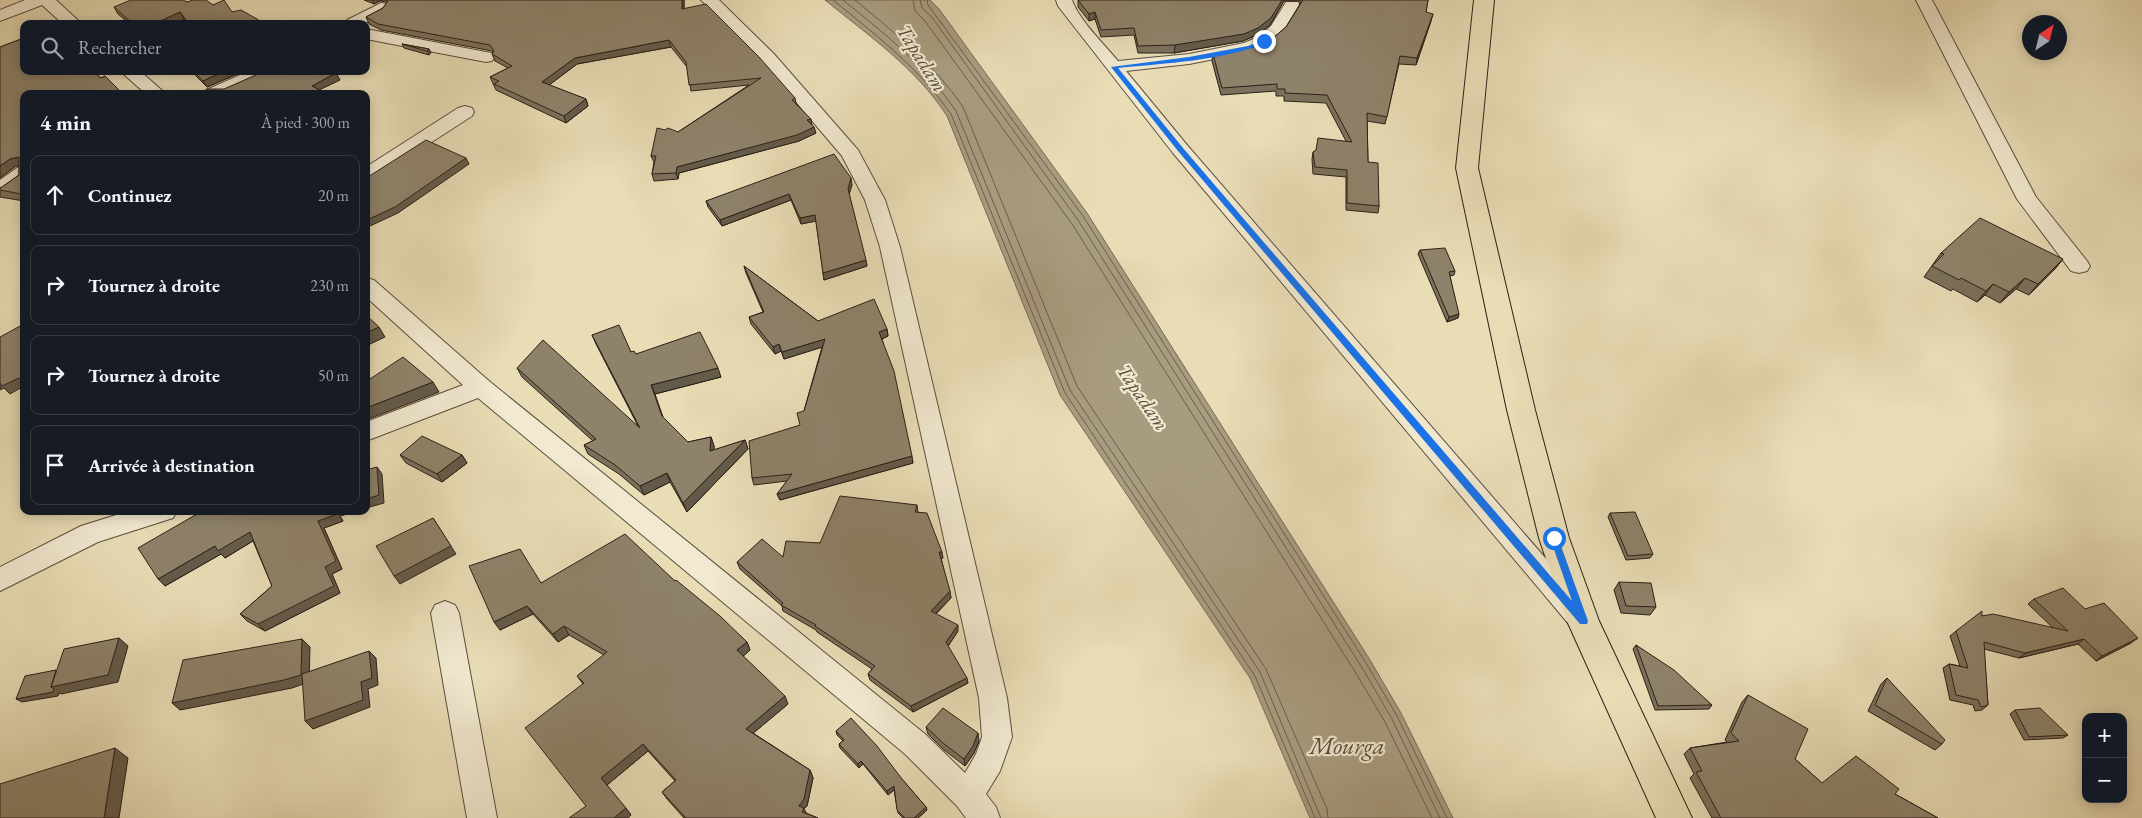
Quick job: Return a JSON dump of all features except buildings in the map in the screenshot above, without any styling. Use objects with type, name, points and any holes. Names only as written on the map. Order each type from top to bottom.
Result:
[{"type":"main road","points":[[1484,0],[1467,168],[1521,410],[1554,538],[1583,621],[1674,818]]},
{"type":"street","points":[[0,16],[40,0]]},
{"type":"street","points":[[46,0],[69,20]]},
{"type":"street","points":[[709,0],[768,58],[851,154],[875,200],[890,246],[993,698],[997,737],[989,761],[968,796]]},
{"type":"street","points":[[1064,0],[1066,6],[1187,157],[1583,621]]},
{"type":"street","points":[[1924,0],[2027,199],[2079,266]]},
{"type":"street","points":[[1114,67],[1189,59],[1249,47],[1264,41],[1278,29],[1292,6]]},
{"type":"street","points":[[360,20],[381,8]]},
{"type":"street","points":[[370,35],[486,58]]},
{"type":"street","points":[[133,75],[147,90]]},
{"type":"street","points":[[221,90],[255,75]]},
{"type":"street","points":[[370,173],[465,112]]},
{"type":"street","points":[[370,289],[481,387],[915,744],[968,796],[985,818]]},
{"type":"street","points":[[370,430],[481,387]]},
{"type":"street","points":[[0,580],[90,534],[151,515]]},
{"type":"street","points":[[445,613],[482,818]]},
{"type":"water","name":"Mourga","points":[[825,0],[930,0],[939,9],[1087,213],[1370,660],[1401,713],[1453,818],[1310,818],[1250,678],[1060,395],[947,116],[935,99],[907,68]]},
{"type":"route","points":[[1264,41],[1249,47],[1189,59],[1114,67],[1180,149],[1583,621],[1554,538]]},
{"type":"water label","name":"Tapadam","points":[[922,58]]},
{"type":"water label","name":"Tapadam","points":[[1143,397]]}]
